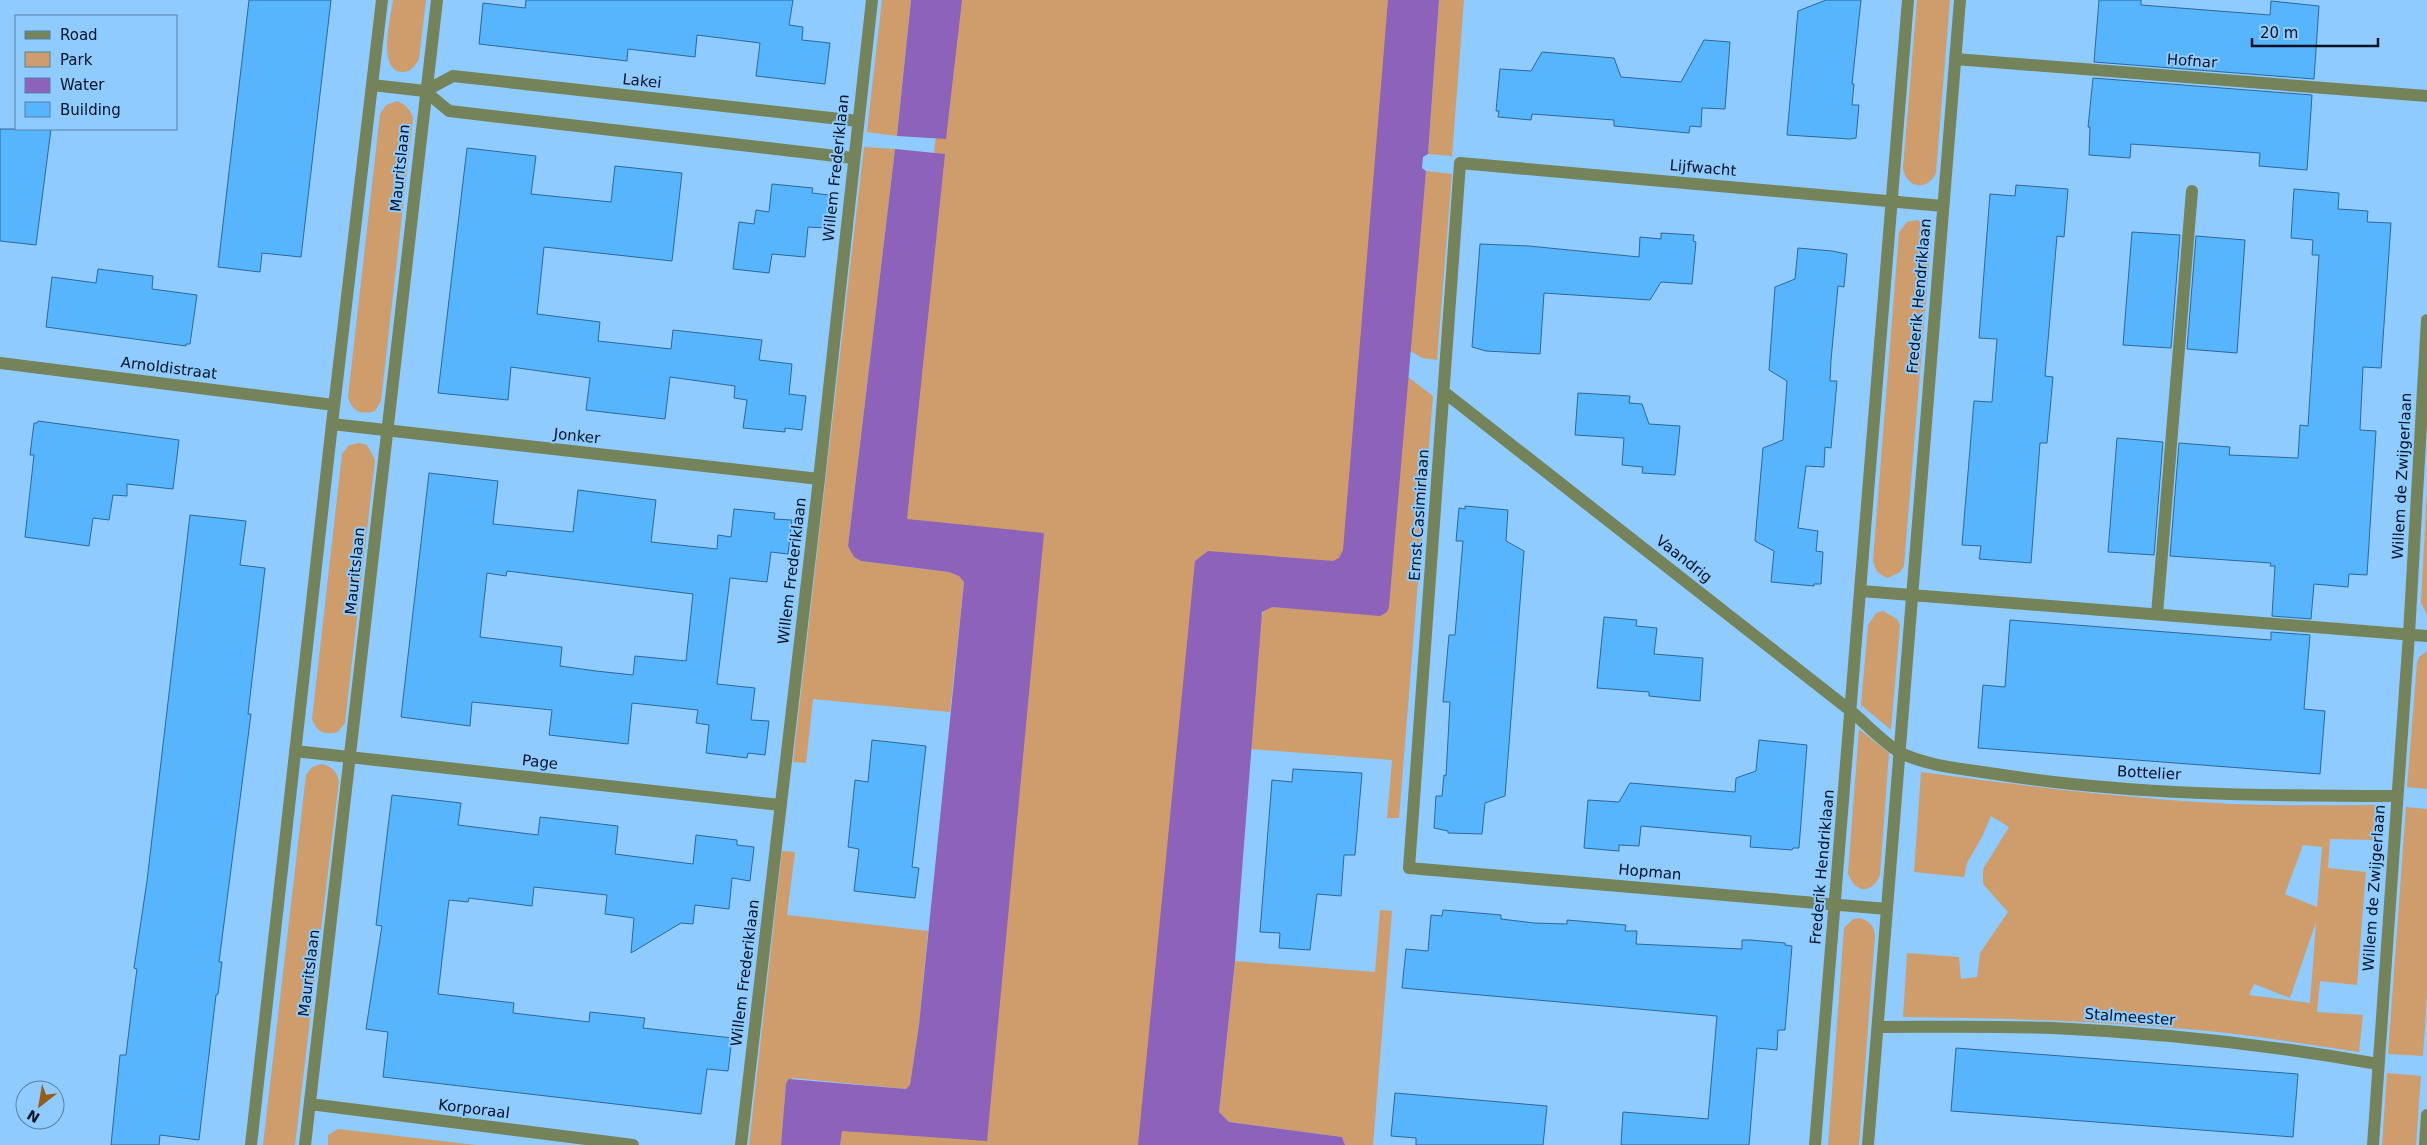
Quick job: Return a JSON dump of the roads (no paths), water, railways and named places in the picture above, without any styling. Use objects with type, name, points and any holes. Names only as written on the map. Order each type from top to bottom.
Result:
[{"type":"street","points":[[251,1145],[334,406],[382,0]]},
{"type":"street","name":"Mauritslaan","points":[[305,1145],[437,0]]},
{"type":"street","name":"Willem Frederiklaan","points":[[741,1145],[819,479],[853,158],[872,0]]},
{"type":"street","name":"Frederik Hendriklaan","points":[[1815,1145],[1908,0]]},
{"type":"street","name":"Frederik Hendriklaan","points":[[1868,1145],[1901,754],[1912,594],[1960,0]]},
{"type":"street","name":"Hofnar","points":[[1955,59],[2427,96]]},
{"type":"street","name":"Lakei","points":[[425,92],[453,76],[858,121]]},
{"type":"street","points":[[372,85],[425,92],[448,111],[853,158]]},
{"type":"street","name":"Lijfwacht","points":[[1460,163],[1943,206]]},
{"type":"street","name":"Ernst Casimirlaan","points":[[1409,868],[1460,163]]},
{"type":"street","points":[[2157,614],[2192,192]]},
{"type":"street","name":"Willem de Zwijgerlaan","points":[[2373,1145],[2409,634],[2427,320]]},
{"type":"street","name":"Arnoldistraat","points":[[0,363],[334,406]]},
{"type":"street","name":"Vaandrig","points":[[1444,392],[1851,711],[1901,754]]},
{"type":"street","name":"Jonker","points":[[332,424],[387,432],[819,479]]},
{"type":"street","points":[[1861,591],[2427,636]]},
{"type":"street","name":"Page","points":[[295,752],[780,805]]},
{"type":"street","name":"Bottelier","points":[[1901,754],[1924,762],[2030,779],[2097,786],[2235,794],[2397,796]]},
{"type":"street","name":"Hopman","points":[[1409,868],[1887,909]]},
{"type":"street","name":"Stalmeester","points":[[1878,1028],[2051,1028],[2117,1032],[2300,1050],[2378,1064]]},
{"type":"street","name":"Korporaal","points":[[310,1104],[633,1145]]},
{"type":"street","points":[[2425,1145],[2427,1115]]},
{"type":"water","points":[[911,0],[962,0],[946,139],[897,136]]},
{"type":"water","points":[[1388,0],[1439,0],[1428,154],[1423,157],[1422,168],[1426,171],[1389,607],[1387,612],[1380,616],[1272,607],[1262,612],[1235,961],[1219,1112],[1229,1122],[1342,1137],[1345,1145],[1138,1145],[1195,561],[1208,551],[1333,561],[1339,558],[1343,550]]},
{"type":"water","points":[[895,149],[945,154],[907,519],[1044,533],[987,1141],[842,1131],[840,1145],[781,1145],[786,1083],[789,1079],[906,1089],[910,1085],[919,1025],[964,582],[959,576],[949,572],[861,561],[854,557],[848,546]]}]
